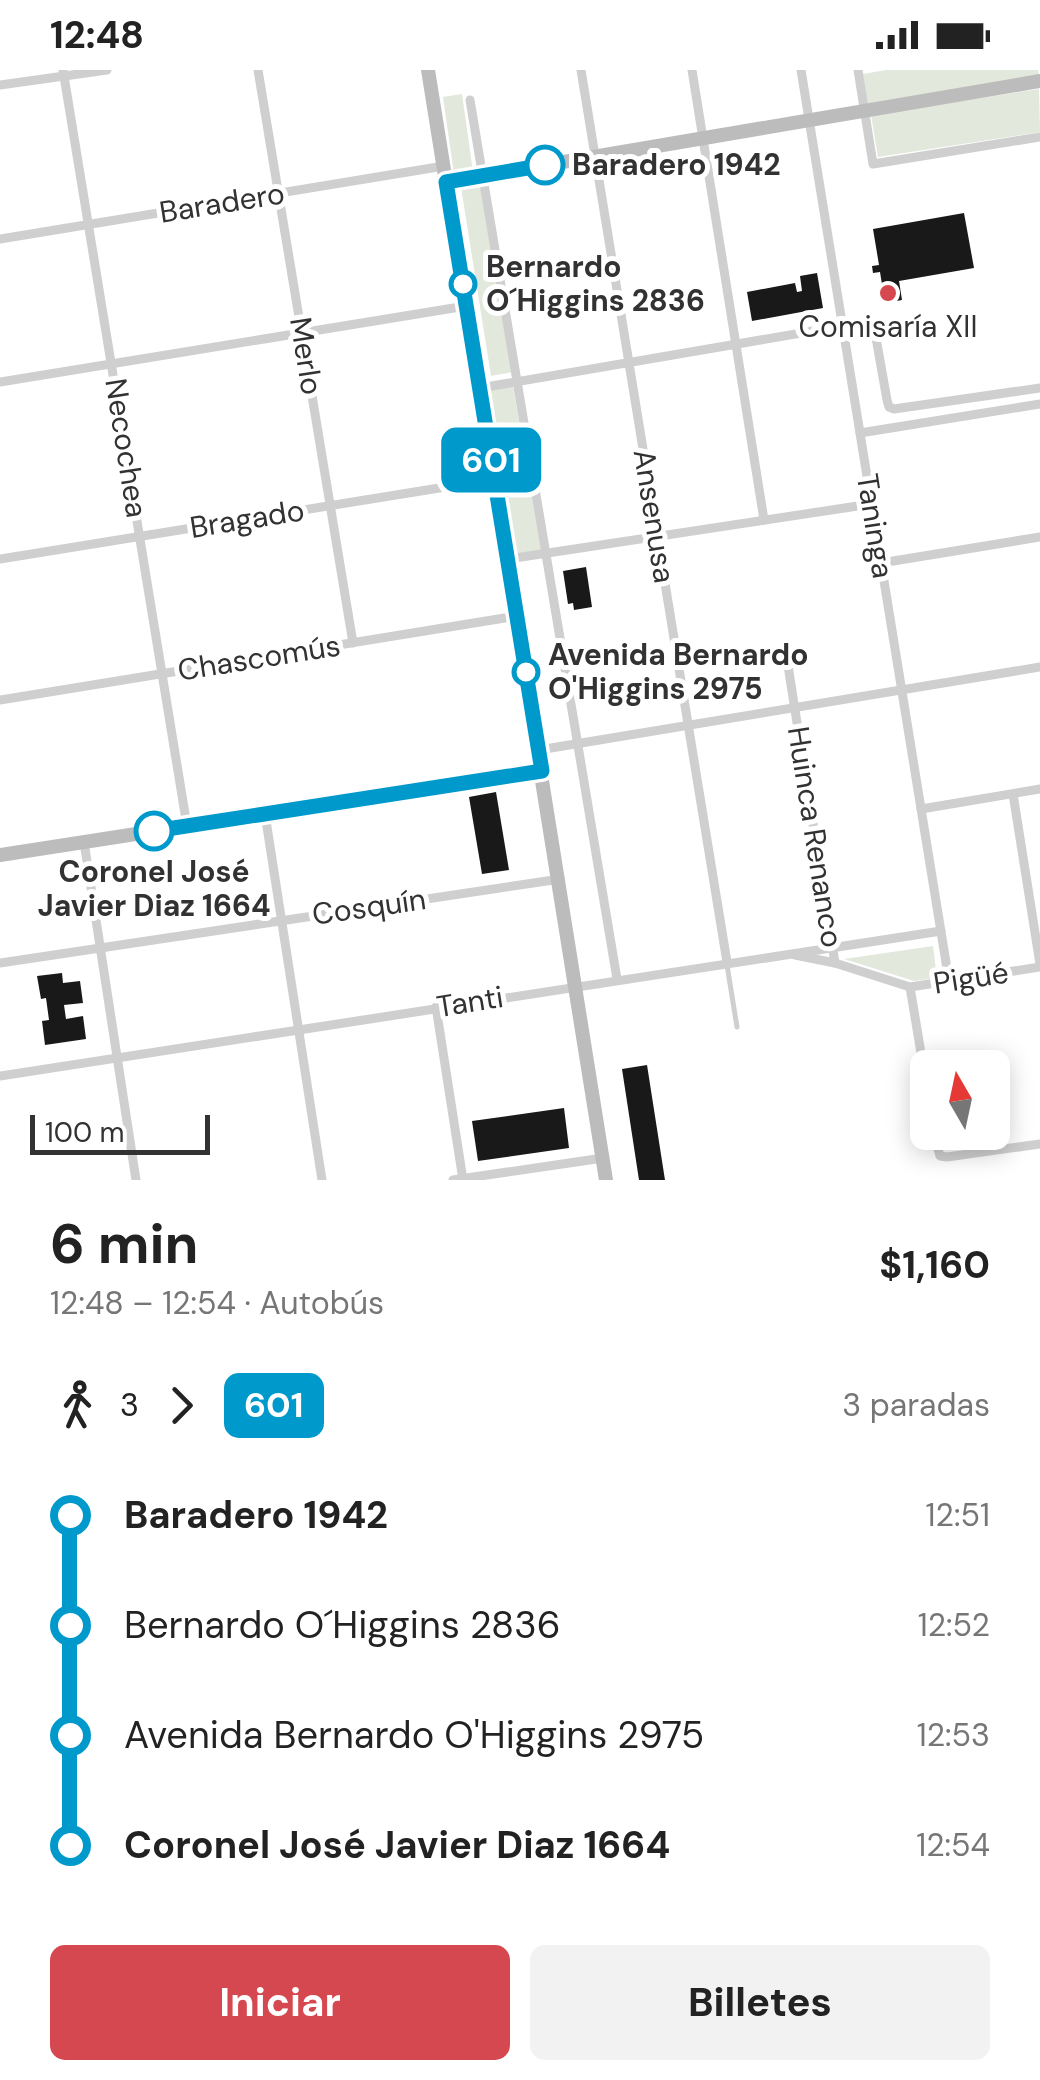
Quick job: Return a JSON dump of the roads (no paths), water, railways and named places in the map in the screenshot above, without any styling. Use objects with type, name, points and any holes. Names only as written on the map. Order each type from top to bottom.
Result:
[{"type":"main road","points":[[428,70],[606,1180]]},
{"type":"main road","points":[[445,174],[483,177],[1040,81]]},
{"type":"main road","points":[[0,855],[542,771]]},
{"type":"street","points":[[0,86],[63,73],[107,70]]},
{"type":"street","name":"Merlo","points":[[258,70],[353,643]]},
{"type":"street","name":"Ansenusa","points":[[582,70],[727,962]]},
{"type":"street","points":[[692,70],[764,520]]},
{"type":"street","name":"Taninga","points":[[800,70],[949,982]]},
{"type":"street","points":[[858,70],[873,164],[1040,137]]},
{"type":"street","name":"Necochea","points":[[63,73],[188,826]]},
{"type":"street","points":[[470,100],[617,979]]},
{"type":"street","name":"Baradero","points":[[0,238],[279,193],[445,174]]},
{"type":"street","points":[[0,382],[466,306]]},
{"type":"street","points":[[480,388],[842,326]]},
{"type":"street","points":[[876,338],[889,407],[894,410],[1040,388]]},
{"type":"street","points":[[993,396],[996,411]]},
{"type":"street","points":[[860,433],[1040,404]]},
{"type":"street","name":"Bragado","points":[[0,559],[494,479]]},
{"type":"street","points":[[508,560],[871,504]]},
{"type":"street","points":[[881,563],[1040,538]]},
{"type":"street","name":"Chascomús","points":[[0,700],[517,616]]},
{"type":"street","name":"Huinca Renanco","points":[[786,652],[835,963]]},
{"type":"street","points":[[539,750],[1040,667]]},
{"type":"street","points":[[921,809],[1040,789]]},
{"type":"street","points":[[1013,794],[1040,966]]},
{"type":"street","points":[[266,814],[296,1030],[322,1180]]},
{"type":"street","points":[[84,842],[136,1180]]},
{"type":"street","name":"Cosquín","points":[[0,963],[560,879]]},
{"type":"street","name":"Tanti","points":[[0,1076],[940,931]]},
{"type":"street","name":"Pigüé","points":[[787,953],[835,963],[910,987],[1040,966]]},
{"type":"street","points":[[910,987],[920,1050]]},
{"type":"street","points":[[436,1007],[463,1179]]},
{"type":"street","points":[[1010,1149],[1040,1144]]},
{"type":"street","points":[[938,1150],[940,1156],[948,1158],[1001,1150]]},
{"type":"street","points":[[454,1180],[603,1158]]},
{"type":"lane","points":[[727,962],[737,1027]]},
{"type":"place","name":"Baradero 1942","points":[[545,165]]},
{"type":"place","name":"Bernardo O´Higgins 2836","points":[[463,284]]},
{"type":"place","name":"Comisaría XII","points":[[888,293]]},
{"type":"place","name":"Avenida Bernardo O'Higgins 2975","points":[[526,672]]},
{"type":"place","name":"Coronel José Javier Diaz 1664","points":[[154,831]]}]
